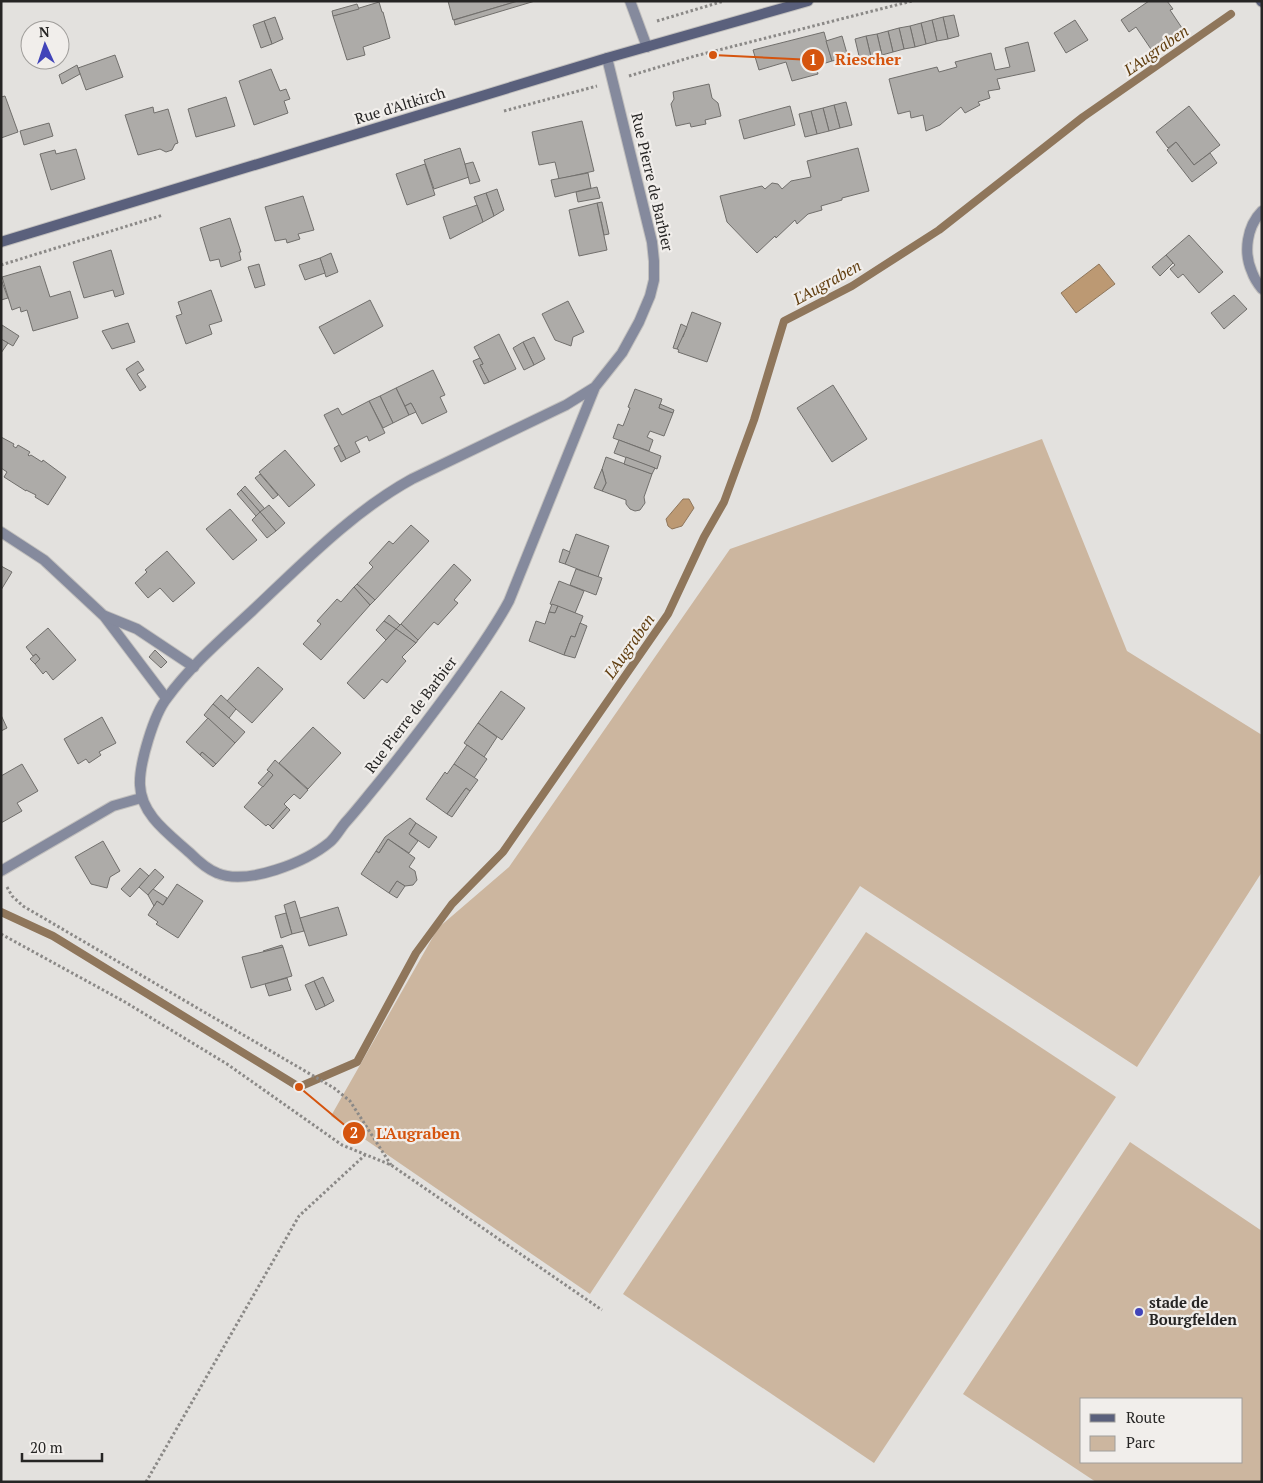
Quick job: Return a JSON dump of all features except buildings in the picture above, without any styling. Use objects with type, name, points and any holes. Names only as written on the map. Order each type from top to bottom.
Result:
[{"type":"main road","name":"Rue d'Altkirch","points":[[1,242],[607,58],[808,1]]},
{"type":"street","points":[[630,1],[647,47]]},
{"type":"street","name":"Rue Pierre de Barbier","points":[[595,387],[566,405],[412,479],[362,511],[296,569],[194,667],[166,698],[156,716],[140,768],[141,798],[150,815],[199,862],[217,873],[235,877],[254,875],[311,856],[331,841],[416,737],[496,625],[509,601],[595,387],[622,353],[639,322],[650,296],[654,280],[652,242],[607,58]]},
{"type":"street","points":[[1262,211],[1251,226],[1247,258],[1252,272],[1262,289]]},
{"type":"street","points":[[1,532],[44,560],[104,616],[166,698]]},
{"type":"street","points":[[104,616],[137,629],[194,667]]},
{"type":"street","points":[[1,871],[113,806],[141,798]]},
{"type":"path","points":[[502,112],[613,82],[695,56],[912,1]]},
{"type":"path","points":[[1,265],[172,212]]},
{"type":"path","points":[[5,882],[12,896],[23,906],[334,1088],[350,1101],[391,1165]]},
{"type":"path","points":[[1,934],[125,1002],[227,1064],[342,1145],[391,1165],[602,1310]]},
{"type":"path","points":[[146,1482],[299,1216],[365,1154]]},
{"type":"green space","points":[[1042,439],[1127,651],[1262,735],[1262,872],[1137,1067],[860,886],[590,1294],[331,1116],[438,928],[509,867],[730,549]]},
{"type":"green space","points":[[866,932],[1116,1097],[874,1463],[623,1294]]},
{"type":"green space","name":"stade de Bourgfelden","points":[[1130,1142],[1262,1231],[1262,1482],[1096,1482],[963,1394]]},
{"type":"shaded area","points":[[1099,264],[1115,284],[1076,313],[1061,293]]},
{"type":"shaded area","points":[[683,499],[689,499],[694,508],[682,526],[672,529],[668,526],[666,519]]},
{"type":"waterway","name":"L'Augraben","points":[[1,912],[53,936],[299,1087],[357,1062],[416,953],[452,904],[503,852],[668,614],[704,537],[724,502],[754,420],[784,321],[852,286],[939,230],[1083,117],[1231,14]]},
{"type":"place","name":"Riescher","points":[[713,55]]},
{"type":"place","name":"L'Augraben","points":[[299,1087]]},
{"type":"place","name":"stade de Bourgfelden","points":[[1139,1312]]}]
